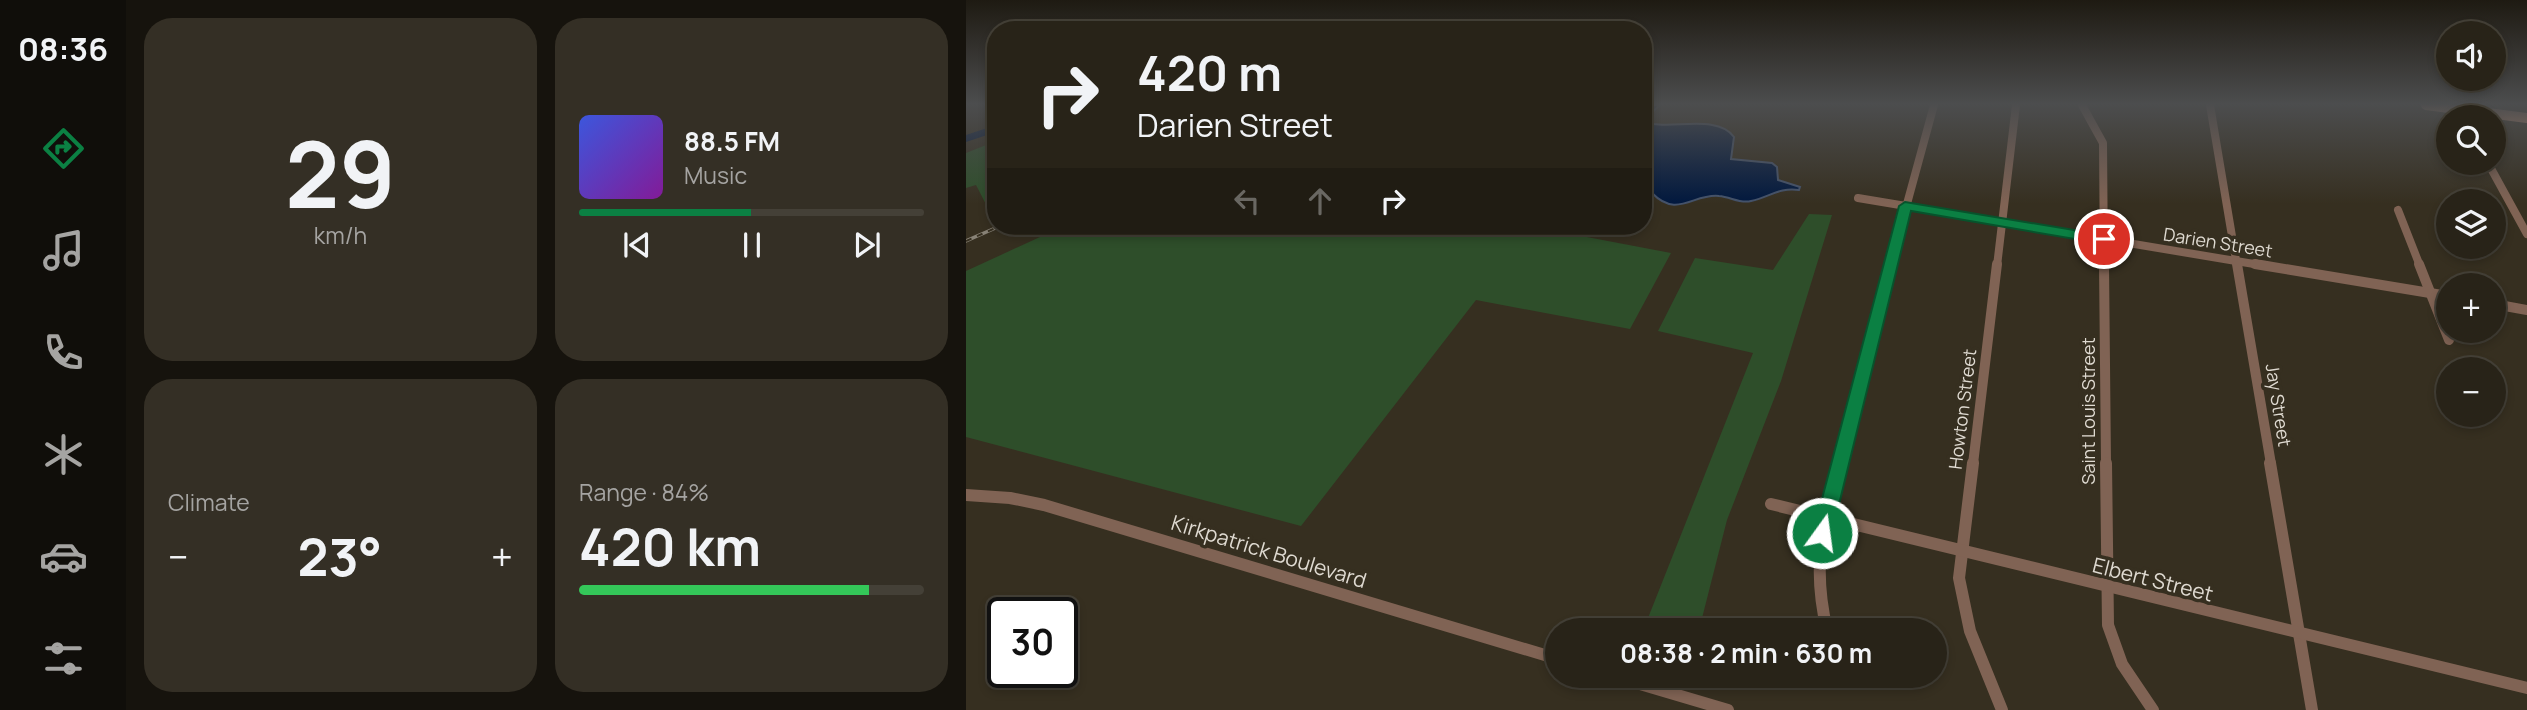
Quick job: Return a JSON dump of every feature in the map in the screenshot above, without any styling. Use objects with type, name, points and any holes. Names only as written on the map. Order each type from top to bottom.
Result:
[{"type":"street","points":[[1825,618],[1819,547],[1924,138]]},
{"type":"street","name":"Howton Street","points":[[2002,710],[1972,643],[1962,611],[1959,578],[2013,138]]},
{"type":"street","name":"Saint Louis Street","points":[[2100,138],[2103,143],[2108,625],[2122,664],[2153,710]]},
{"type":"street","name":"Jay Street","points":[[2216,138],[2312,710]]},
{"type":"street","points":[[2495,175],[2527,234]]},
{"type":"street","name":"Darien Street","points":[[1858,198],[2436,294]]},
{"type":"street","points":[[2398,209],[2436,308]]},
{"type":"street","points":[[2506,306],[2527,310]]},
{"type":"street","name":"Kirkpatrick Boulevard","points":[[966,495],[1010,498],[1044,505],[1545,655]]},
{"type":"street","name":"Elbert Street","points":[[1771,504],[2527,688]]},
{"type":"street","points":[[1654,688],[1728,710]]},
{"type":"green space","points":[[987,145],[987,206],[976,185],[966,188],[966,153]]},
{"type":"green space","points":[[1809,214],[1832,215],[1781,381],[1727,520],[1702,618],[1648,618],[1753,353],[1658,331],[1695,258],[1773,270]]},
{"type":"green space","points":[[1044,235],[1576,235],[1671,253],[1630,329],[1476,300],[1301,526],[966,437],[966,271]]},
{"type":"water","points":[[1652,138],[1734,138],[1731,159],[1772,163],[1777,167],[1778,180],[1800,187],[1799,190],[1780,191],[1747,202],[1710,196],[1678,205],[1670,204],[1652,193]]},
{"type":"railway","points":[[966,241],[987,232]]},
{"type":"route","points":[[1822,533],[1905,206],[2104,239]]}]
